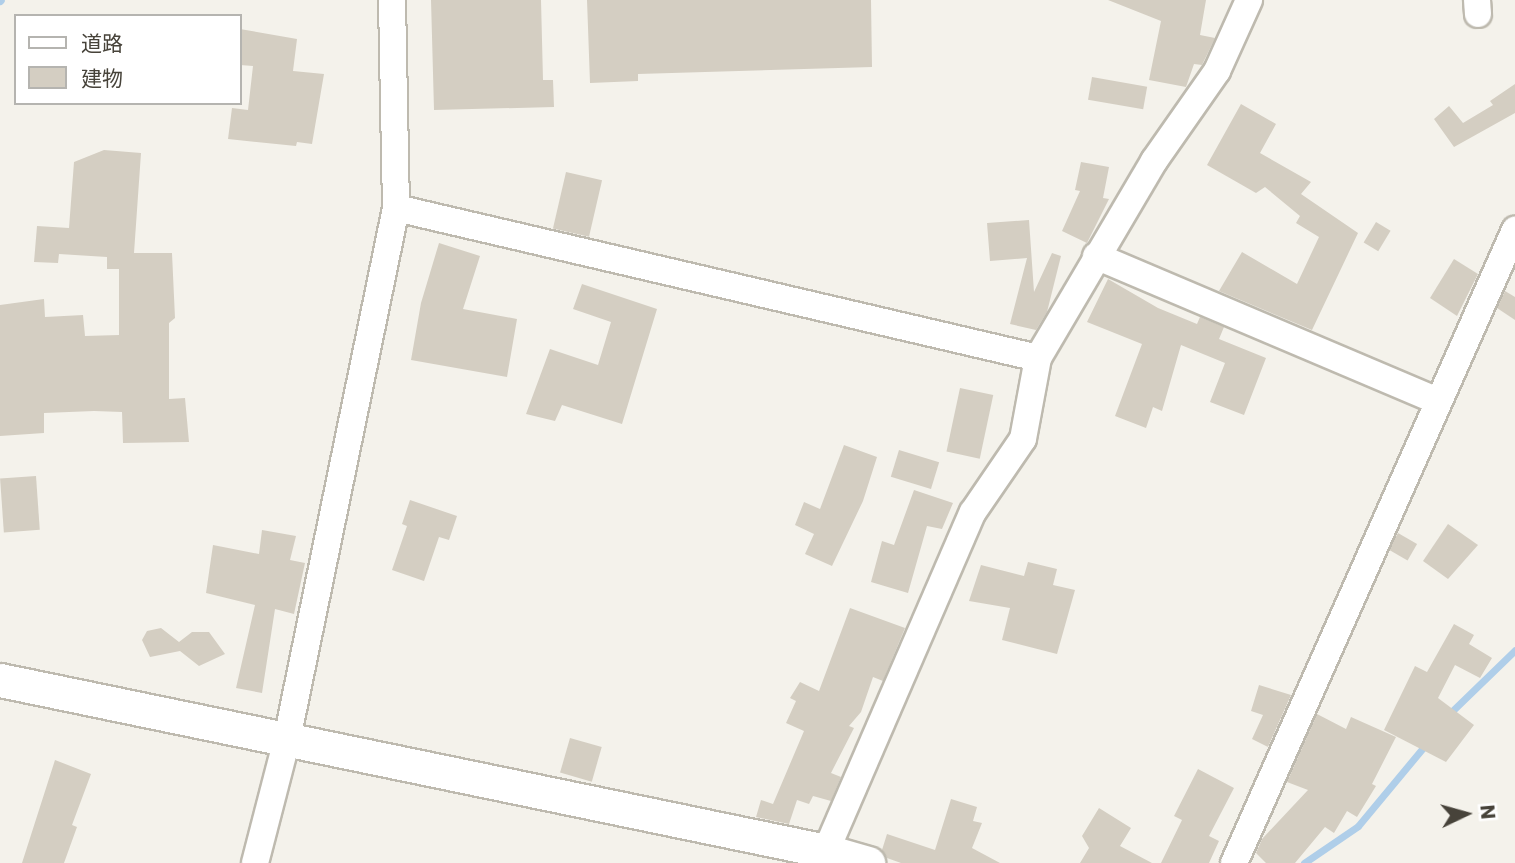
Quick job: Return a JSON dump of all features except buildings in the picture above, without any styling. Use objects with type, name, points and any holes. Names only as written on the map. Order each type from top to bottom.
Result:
[{"type":"street","points":[[255,863],[287,739],[396,208],[393,0]]},
{"type":"street","points":[[807,853],[973,512],[1023,439],[1038,358],[1096,256],[1217,71],[1249,0]]},
{"type":"street","points":[[396,208],[1038,358]]},
{"type":"street","points":[[1234,863],[1515,230]]},
{"type":"street","points":[[1096,256],[1438,401]]},
{"type":"street","points":[[0,680],[287,739],[807,853],[868,863]]},
{"type":"waterway","points":[[1448,715],[1515,650]]},
{"type":"waterway","points":[[1304,863],[1358,826],[1426,744]]}]
